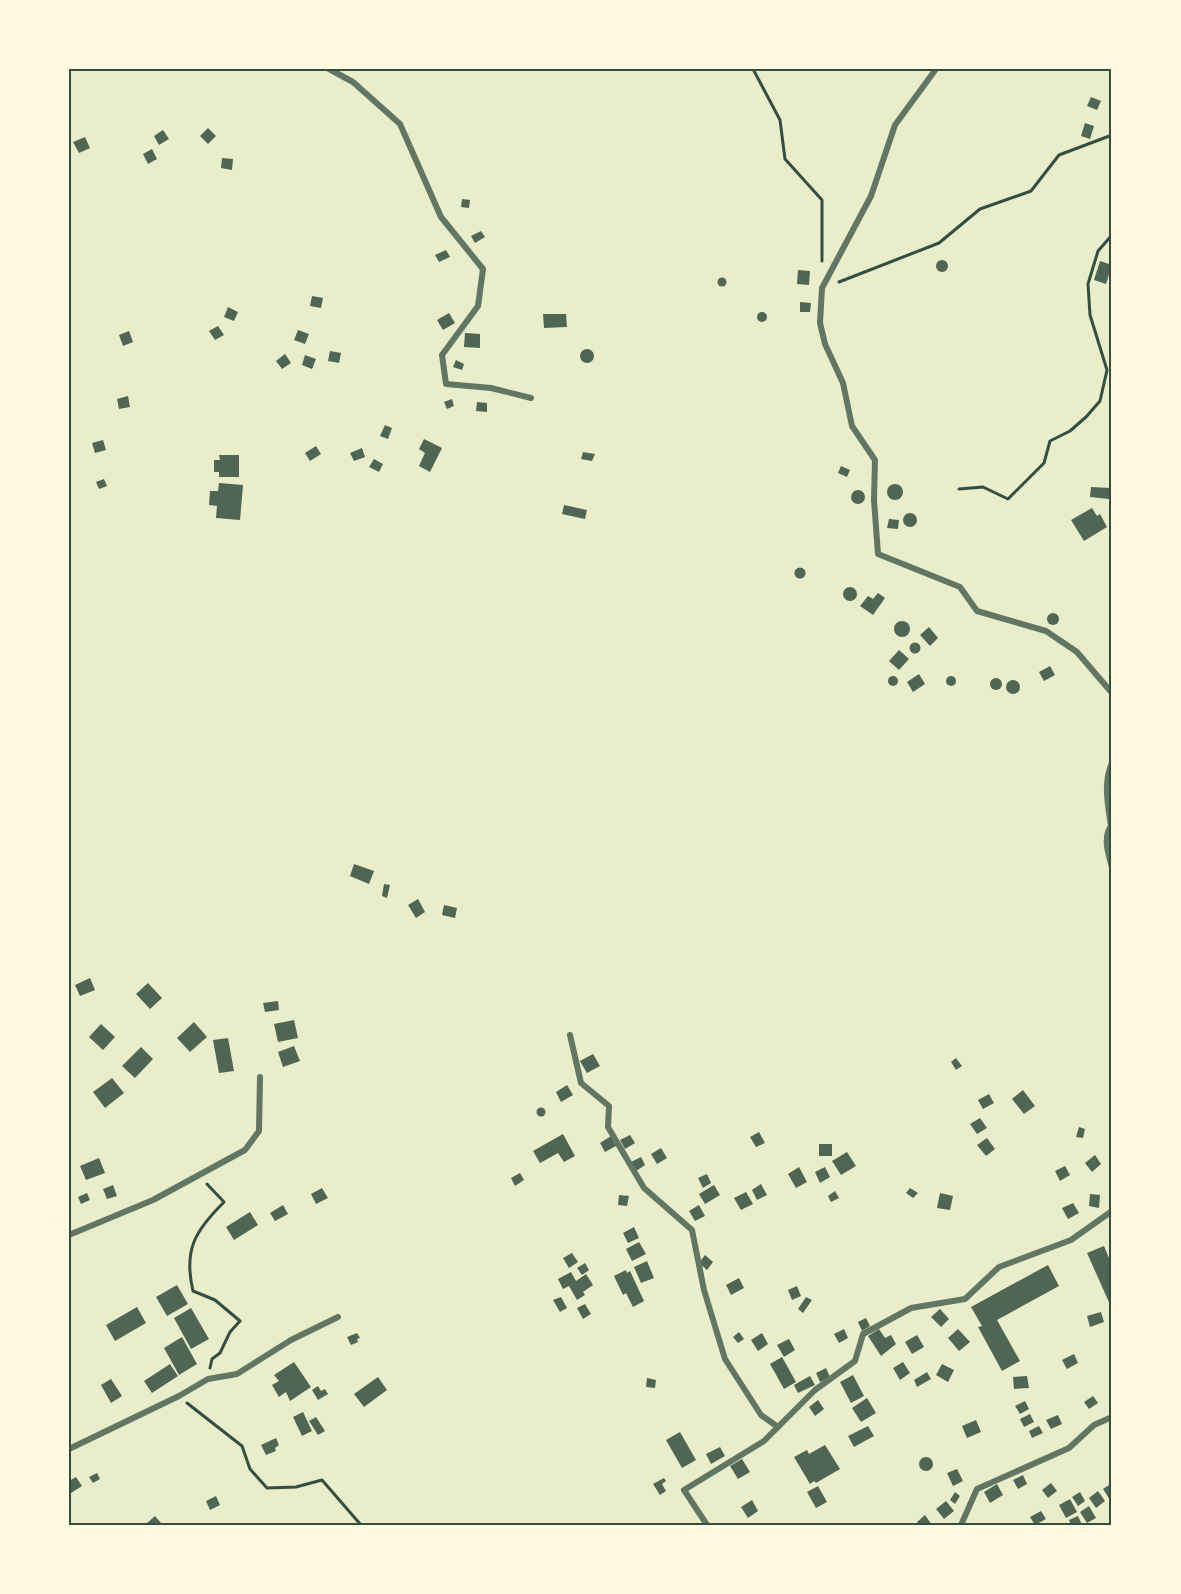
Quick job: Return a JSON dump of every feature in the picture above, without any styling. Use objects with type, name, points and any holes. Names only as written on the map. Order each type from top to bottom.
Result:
[{"type":"street","points":[[329,69],[352,82],[400,124],[441,217],[483,269],[478,306],[442,355],[446,384],[491,388],[531,398]]},
{"type":"street","points":[[936,69],[895,126],[870,196],[822,288],[820,322],[825,344],[843,383],[852,426],[875,460],[874,500],[878,554],[960,587],[977,611],[1046,631],[1077,652],[1112,693]]},
{"type":"street","points":[[1112,763],[1106,792],[1111,826],[1107,831],[1108,855],[1112,867]]},
{"type":"street","points":[[570,1035],[581,1083],[609,1106],[608,1127],[644,1188],[692,1230],[704,1290],[725,1359],[761,1415],[778,1427]]},
{"type":"street","points":[[69,1235],[153,1200],[245,1150],[259,1131],[260,1077]]},
{"type":"street","points":[[707,1525],[684,1490],[764,1441],[815,1390],[855,1361],[863,1334],[911,1308],[965,1299],[999,1267],[1071,1240],[1112,1211]]},
{"type":"street","points":[[69,1449],[179,1396],[208,1379],[237,1374],[291,1340],[338,1317]]},
{"type":"street","points":[[962,1525],[977,1489],[1069,1448],[1094,1425],[1112,1417]]},
{"type":"path","points":[[753,69],[780,120],[785,159],[822,200],[822,266]]},
{"type":"path","points":[[822,288],[939,243],[980,209],[1031,191],[1059,155],[1112,135]]},
{"type":"path","points":[[959,489],[983,488],[1008,499],[1044,463],[1050,441],[1070,430],[1100,401],[1107,370],[1090,315],[1088,284],[1098,251],[1112,235]]},
{"type":"path","points":[[200,1176],[224,1202],[199,1228],[190,1257],[190,1278],[193,1291],[215,1300],[240,1321],[230,1332],[220,1353],[212,1359],[208,1379]]},
{"type":"path","points":[[179,1396],[242,1446],[250,1469],[267,1488],[296,1487],[322,1480],[361,1525]]},
{"type":"building","points":[[1091,97],[1101,101],[1097,110],[1087,106]]},
{"type":"building","points":[[1085,123],[1094,126],[1090,139],[1081,136]]},
{"type":"building","points":[[208,128],[216,136],[208,144],[200,136]]},
{"type":"building","points":[[163,130],[169,139],[159,145],[154,136]]},
{"type":"building","points":[[85,137],[90,148],[79,153],[73,142]]},
{"type":"building","points":[[152,149],[157,159],[148,164],[143,154]]},
{"type":"building","points":[[222,158],[233,159],[232,170],[221,168]]},
{"type":"building","points":[[462,199],[470,200],[469,208],[461,207]]},
{"type":"building","points":[[481,231],[485,237],[475,243],[471,236]]},
{"type":"building","points":[[446,250],[450,257],[439,262],[435,255]]},
{"type":"building","points":[[944,260],[948,266],[944,272],[940,272],[936,264]]},
{"type":"building","points":[[1100,261],[1112,265],[1106,284],[1094,280]]},
{"type":"building","points":[[798,270],[810,271],[809,285],[797,284]]},
{"type":"building","points":[[722,277],[727,282],[722,287],[717,282]]},
{"type":"building","points":[[312,296],[323,298],[321,308],[310,306]]},
{"type":"building","points":[[800,302],[811,303],[810,312],[800,312]]},
{"type":"building","points":[[228,307],[238,312],[234,321],[224,317]]},
{"type":"building","points":[[762,312],[766,313],[766,321],[762,322],[758,321],[757,317],[758,313]]},
{"type":"building","points":[[449,313],[455,323],[443,330],[437,320]]},
{"type":"building","points":[[543,314],[566,314],[567,327],[544,328]]},
{"type":"building","points":[[218,326],[224,335],[215,340],[209,331]]},
{"type":"building","points":[[298,330],[309,334],[305,344],[294,340]]},
{"type":"building","points":[[129,331],[133,342],[123,346],[119,335]]},
{"type":"building","points":[[465,333],[480,334],[480,348],[464,347]]},
{"type":"building","points":[[584,349],[590,349],[594,356],[590,363],[584,363],[580,359],[580,353]]},
{"type":"building","points":[[330,351],[341,353],[339,363],[328,361]]},
{"type":"building","points":[[285,354],[291,363],[282,369],[276,361]]},
{"type":"building","points":[[305,355],[316,359],[312,369],[302,365]]},
{"type":"building","points":[[456,360],[464,364],[462,370],[453,367]]},
{"type":"building","points":[[128,396],[130,407],[119,409],[117,399]]},
{"type":"building","points":[[452,399],[454,406],[447,409],[444,402]]},
{"type":"building","points":[[477,402],[487,403],[487,412],[476,411]]},
{"type":"building","points":[[385,425],[392,428],[388,439],[380,436]]},
{"type":"building","points":[[424,439],[442,448],[430,472],[419,466],[425,453],[419,449]]},
{"type":"building","points":[[103,440],[106,450],[95,453],[92,443]]},
{"type":"building","points":[[316,446],[321,454],[310,461],[305,453]]},
{"type":"building","points":[[362,448],[365,457],[354,461],[350,453]]},
{"type":"building","points":[[583,452],[595,454],[592,461],[581,459]]},
{"type":"building","points":[[219,455],[239,455],[239,477],[219,477],[219,472],[214,472],[214,460],[220,460]]},
{"type":"building","points":[[374,459],[383,464],[379,472],[369,467]]},
{"type":"building","points":[[841,466],[850,470],[847,477],[838,473]]},
{"type":"building","points":[[104,479],[107,486],[99,489],[96,482]]},
{"type":"building","points":[[219,483],[243,485],[240,520],[216,518],[217,506],[209,505],[210,491],[218,491]]},
{"type":"building","points":[[892,484],[898,484],[903,492],[901,498],[892,500],[887,495],[887,489]]},
{"type":"building","points":[[1091,487],[1110,488],[1109,499],[1090,497]]},
{"type":"building","points":[[858,490],[863,492],[865,497],[863,502],[858,504],[853,502],[851,497],[853,492]]},
{"type":"building","points":[[564,505],[587,510],[585,519],[562,514]]},
{"type":"building","points":[[1092,508],[1097,516],[1100,514],[1107,527],[1084,541],[1071,520]]},
{"type":"building","points":[[910,513],[915,515],[917,520],[915,525],[910,527],[905,525],[903,520],[905,515]]},
{"type":"building","points":[[889,519],[899,520],[898,529],[887,528]]},
{"type":"building","points":[[800,567],[806,573],[800,579],[794,573]]},
{"type":"building","points":[[850,587],[855,589],[857,594],[855,599],[850,601],[845,599],[843,594],[845,589]]},
{"type":"building","points":[[878,593],[885,598],[873,615],[860,606],[868,596],[873,599]]},
{"type":"building","points":[[1055,613],[1059,619],[1055,625],[1051,625],[1047,617]]},
{"type":"building","points":[[902,621],[910,629],[902,637],[894,629]]},
{"type":"building","points":[[929,627],[938,638],[930,646],[920,635]]},
{"type":"building","points":[[915,642],[921,648],[915,654],[909,648]]},
{"type":"building","points":[[899,650],[909,659],[899,670],[889,661]]},
{"type":"building","points":[[1050,666],[1055,675],[1044,681],[1039,672]]},
{"type":"building","points":[[919,674],[925,684],[913,692],[907,682]]},
{"type":"building","points":[[893,676],[898,681],[893,686],[888,681]]},
{"type":"building","points":[[951,676],[955,677],[955,685],[951,686],[947,685],[946,681],[947,677]]},
{"type":"building","points":[[998,678],[1002,684],[998,690],[994,690],[990,682]]},
{"type":"building","points":[[1013,680],[1018,682],[1020,687],[1018,692],[1013,694],[1008,692],[1006,687],[1008,682]]},
{"type":"building","points":[[354,864],[374,871],[369,884],[350,876]]},
{"type":"building","points":[[384,884],[390,885],[387,898],[382,896]]},
{"type":"building","points":[[418,899],[425,912],[416,918],[408,905]]},
{"type":"building","points":[[444,905],[457,908],[455,918],[442,915]]},
{"type":"building","points":[[90,978],[95,990],[80,996],[75,985]]},
{"type":"building","points":[[148,983],[162,998],[150,1009],[136,994]]},
{"type":"building","points":[[278,1001],[279,1010],[265,1012],[263,1003]]},
{"type":"building","points":[[294,1020],[298,1038],[278,1042],[274,1024]]},
{"type":"building","points":[[194,1022],[207,1037],[190,1052],[177,1038]]},
{"type":"building","points":[[101,1024],[115,1037],[103,1050],[89,1037]]},
{"type":"building","points":[[228,1038],[234,1071],[219,1073],[213,1040]]},
{"type":"building","points":[[294,1046],[300,1061],[283,1067],[278,1052]]},
{"type":"building","points":[[141,1047],[153,1059],[135,1078],[122,1066]]},
{"type":"building","points":[[593,1054],[600,1066],[587,1073],[580,1061]]},
{"type":"building","points":[[956,1058],[962,1066],[956,1070],[951,1062]]},
{"type":"building","points":[[112,1078],[124,1093],[105,1108],[93,1092]]},
{"type":"building","points":[[567,1085],[573,1095],[561,1102],[556,1092]]},
{"type":"building","points":[[1023,1090],[1035,1106],[1024,1114],[1012,1099]]},
{"type":"building","points":[[989,1094],[994,1103],[983,1109],[978,1100]]},
{"type":"building","points":[[541,1108],[545,1112],[541,1116],[537,1112]]},
{"type":"building","points":[[980,1118],[987,1128],[977,1134],[970,1124]]},
{"type":"building","points":[[1079,1127],[1085,1129],[1083,1138],[1076,1137]]},
{"type":"building","points":[[759,1132],[765,1143],[756,1147],[750,1137]]},
{"type":"building","points":[[563,1134],[575,1156],[564,1162],[558,1153],[540,1163],[533,1151]]},
{"type":"building","points":[[630,1135],[635,1143],[625,1149],[620,1140]]},
{"type":"building","points":[[611,1136],[616,1146],[605,1152],[600,1143]]},
{"type":"building","points":[[987,1138],[995,1149],[986,1156],[977,1145]]},
{"type":"building","points":[[819,1144],[832,1144],[832,1156],[819,1156]]},
{"type":"building","points":[[661,1148],[667,1158],[657,1164],[651,1154]]},
{"type":"building","points":[[847,1152],[856,1166],[841,1175],[832,1161]]},
{"type":"building","points":[[1095,1155],[1101,1164],[1092,1172],[1085,1163]]},
{"type":"building","points":[[641,1157],[645,1165],[636,1171],[631,1162]]},
{"type":"building","points":[[99,1158],[105,1173],[86,1180],[80,1166]]},
{"type":"building","points":[[1065,1166],[1070,1175],[1060,1181],[1055,1171]]},
{"type":"building","points":[[799,1167],[807,1182],[796,1188],[788,1174]]},
{"type":"building","points":[[825,1167],[830,1177],[820,1183],[815,1172]]},
{"type":"building","points":[[520,1173],[524,1180],[515,1186],[511,1178]]},
{"type":"building","points":[[707,1174],[711,1183],[703,1188],[698,1178]]},
{"type":"building","points":[[761,1184],[767,1195],[757,1200],[752,1190]]},
{"type":"building","points":[[113,1185],[117,1196],[107,1199],[103,1189]]},
{"type":"building","points":[[714,1185],[720,1195],[705,1204],[699,1194]]},
{"type":"building","points":[[322,1188],[328,1198],[316,1204],[311,1194]]},
{"type":"building","points":[[910,1188],[918,1193],[913,1198],[906,1193]]},
{"type":"building","points":[[835,1191],[839,1198],[831,1202],[828,1196]]},
{"type":"building","points":[[746,1192],[753,1204],[741,1210],[734,1198]]},
{"type":"building","points":[[87,1193],[90,1200],[81,1204],[78,1197]]},
{"type":"building","points":[[940,1193],[953,1196],[950,1210],[937,1208]]},
{"type":"building","points":[[1090,1194],[1100,1195],[1099,1208],[1089,1206]]},
{"type":"building","points":[[619,1195],[629,1196],[627,1206],[618,1205]]},
{"type":"building","points":[[1073,1203],[1079,1213],[1068,1219],[1062,1208]]},
{"type":"building","points":[[283,1205],[288,1214],[275,1221],[270,1213]]},
{"type":"building","points":[[699,1205],[705,1216],[695,1221],[689,1211]]},
{"type":"building","points":[[250,1212],[258,1225],[234,1240],[226,1227]]},
{"type":"building","points":[[634,1227],[639,1238],[628,1243],[623,1233]]},
{"type":"building","points":[[639,1242],[646,1254],[632,1261],[626,1249]]},
{"type":"building","points":[[1104,1246],[1112,1265],[1112,1309],[1087,1253]]},
{"type":"building","points":[[572,1253],[578,1262],[569,1268],[563,1258]]},
{"type":"building","points":[[705,1255],[713,1262],[707,1270],[699,1263]]},
{"type":"building","points":[[647,1261],[654,1278],[641,1283],[634,1267]]},
{"type":"building","points":[[585,1263],[589,1270],[582,1275],[577,1268]]},
{"type":"building","points":[[1048,1265],[1059,1286],[997,1320],[1020,1361],[1002,1371],[978,1327],[982,1326],[971,1307]]},
{"type":"building","points":[[626,1270],[627,1273],[630,1271],[644,1301],[633,1307],[626,1293],[623,1295],[614,1276]]},
{"type":"building","points":[[571,1272],[576,1281],[586,1274],[593,1285],[583,1292],[585,1295],[577,1300],[569,1286],[563,1289],[558,1279]]},
{"type":"building","points":[[739,1278],[744,1288],[731,1295],[726,1285]]},
{"type":"building","points":[[177,1285],[188,1304],[167,1316],[156,1297]]},
{"type":"building","points":[[797,1286],[801,1296],[792,1300],[788,1290]]},
{"type":"building","points":[[561,1297],[567,1308],[560,1312],[553,1300]]},
{"type":"building","points":[[806,1297],[812,1300],[803,1313],[798,1309]]},
{"type":"building","points":[[585,1304],[591,1314],[583,1319],[577,1308]]},
{"type":"building","points":[[137,1307],[146,1323],[115,1341],[106,1325]]},
{"type":"building","points":[[191,1308],[209,1339],[191,1349],[174,1318]]},
{"type":"building","points":[[940,1309],[949,1319],[941,1327],[931,1317]]},
{"type":"building","points":[[1101,1312],[1104,1322],[1090,1327],[1087,1316]]},
{"type":"building","points":[[866,1318],[870,1326],[862,1331],[858,1322]]},
{"type":"building","points":[[844,1329],[848,1338],[839,1343],[834,1334]]},
{"type":"building","points":[[879,1329],[885,1338],[891,1335],[896,1344],[881,1356],[868,1336]]},
{"type":"building","points":[[958,1329],[970,1342],[959,1351],[948,1338]]},
{"type":"building","points":[[739,1332],[744,1339],[738,1343],[733,1337]]},
{"type":"building","points":[[357,1333],[360,1338],[357,1339],[358,1342],[351,1345],[347,1337]]},
{"type":"building","points":[[762,1333],[768,1344],[758,1351],[751,1340]]},
{"type":"building","points":[[917,1335],[924,1347],[912,1354],[905,1342]]},
{"type":"building","points":[[182,1337],[197,1364],[179,1375],[164,1348]]},
{"type":"building","points":[[789,1339],[795,1350],[784,1357],[777,1345]]},
{"type":"building","points":[[1074,1354],[1078,1363],[1067,1369],[1062,1360]]},
{"type":"building","points":[[782,1357],[796,1382],[784,1389],[770,1364]]},
{"type":"building","points":[[294,1362],[311,1387],[290,1401],[286,1392],[279,1397],[272,1385],[279,1381],[274,1375]]},
{"type":"building","points":[[903,1362],[910,1373],[900,1380],[893,1368]]},
{"type":"building","points":[[170,1364],[178,1376],[152,1393],[144,1381]]},
{"type":"building","points":[[942,1364],[954,1370],[948,1382],[936,1375]]},
{"type":"building","points":[[826,1368],[830,1377],[820,1382],[816,1373]]},
{"type":"building","points":[[927,1372],[931,1379],[917,1387],[914,1380]]},
{"type":"building","points":[[853,1375],[864,1396],[851,1403],[840,1382]]},
{"type":"building","points":[[810,1376],[815,1385],[798,1393],[794,1385]]},
{"type":"building","points":[[1027,1376],[1029,1388],[1014,1389],[1013,1377]]},
{"type":"building","points":[[378,1377],[387,1390],[364,1407],[354,1394]]},
{"type":"building","points":[[647,1378],[656,1380],[655,1388],[646,1387]]},
{"type":"building","points":[[111,1379],[122,1396],[111,1403],[101,1385]]},
{"type":"building","points":[[318,1386],[321,1391],[325,1389],[328,1394],[318,1400],[312,1390]]},
{"type":"building","points":[[1093,1396],[1098,1403],[1089,1409],[1084,1402]]},
{"type":"building","points":[[867,1398],[876,1413],[861,1422],[852,1408]]},
{"type":"building","points":[[818,1400],[824,1409],[815,1416],[809,1407]]},
{"type":"building","points":[[1025,1401],[1029,1409],[1020,1414],[1015,1406]]},
{"type":"building","points":[[303,1412],[312,1431],[302,1436],[293,1417]]},
{"type":"building","points":[[1030,1414],[1034,1422],[1024,1427],[1020,1419]]},
{"type":"building","points":[[1058,1415],[1062,1424],[1051,1429],[1046,1420]]},
{"type":"building","points":[[316,1417],[325,1431],[318,1435],[309,1421]]},
{"type":"building","points":[[976,1420],[981,1432],[967,1438],[962,1426]]},
{"type":"building","points":[[868,1426],[874,1436],[854,1447],[848,1436]]},
{"type":"building","points":[[1039,1426],[1043,1433],[1032,1438],[1029,1431]]},
{"type":"building","points":[[680,1432],[696,1460],[682,1468],[666,1440]]},
{"type":"building","points":[[276,1438],[279,1445],[275,1448],[276,1451],[266,1455],[261,1445]]},
{"type":"building","points":[[825,1445],[840,1469],[810,1484],[794,1457],[807,1450],[809,1454]]},
{"type":"building","points":[[720,1447],[725,1456],[711,1464],[706,1454]]},
{"type":"building","points":[[926,1457],[931,1459],[933,1464],[931,1469],[926,1471],[921,1469],[919,1464],[921,1459]]},
{"type":"building","points":[[742,1459],[750,1472],[738,1479],[730,1466]]},
{"type":"building","points":[[957,1469],[963,1481],[953,1486],[947,1473]]},
{"type":"building","points":[[97,1473],[100,1479],[93,1483],[89,1477]]},
{"type":"building","points":[[1023,1475],[1027,1484],[1018,1489],[1013,1480]]},
{"type":"building","points":[[76,1477],[82,1486],[71,1493],[69,1481]]},
{"type":"building","points":[[664,1478],[666,1481],[662,1484],[666,1491],[660,1495],[653,1484]]},
{"type":"building","points":[[1051,1483],[1057,1491],[1048,1498],[1042,1490]]},
{"type":"building","points":[[1112,1483],[1112,1499],[1110,1500],[1103,1489]]},
{"type":"building","points":[[997,1484],[1003,1495],[990,1503],[984,1492]]},
{"type":"building","points":[[818,1486],[827,1502],[816,1508],[807,1492]]},
{"type":"building","points":[[1098,1491],[1105,1501],[1096,1508],[1089,1498]]},
{"type":"building","points":[[955,1492],[960,1496],[955,1504],[950,1500]]},
{"type":"building","points":[[1080,1492],[1085,1501],[1078,1506],[1072,1497]]},
{"type":"building","points":[[216,1496],[220,1505],[210,1510],[206,1501]]},
{"type":"building","points":[[1070,1499],[1077,1512],[1066,1518],[1059,1505]]},
{"type":"building","points":[[752,1500],[758,1511],[748,1518],[741,1507]]},
{"type":"building","points":[[946,1501],[954,1511],[944,1519],[936,1509]]},
{"type":"building","points":[[1089,1506],[1096,1518],[1087,1523],[1080,1512]]},
{"type":"building","points":[[1041,1511],[1046,1519],[1035,1525],[1030,1517]]},
{"type":"building","points":[[925,1515],[932,1525],[919,1525],[917,1522]]},
{"type":"building","points":[[155,1516],[161,1523],[159,1525],[146,1524]]},
{"type":"building","points":[[1078,1516],[1082,1525],[1071,1525],[1069,1520]]}]
